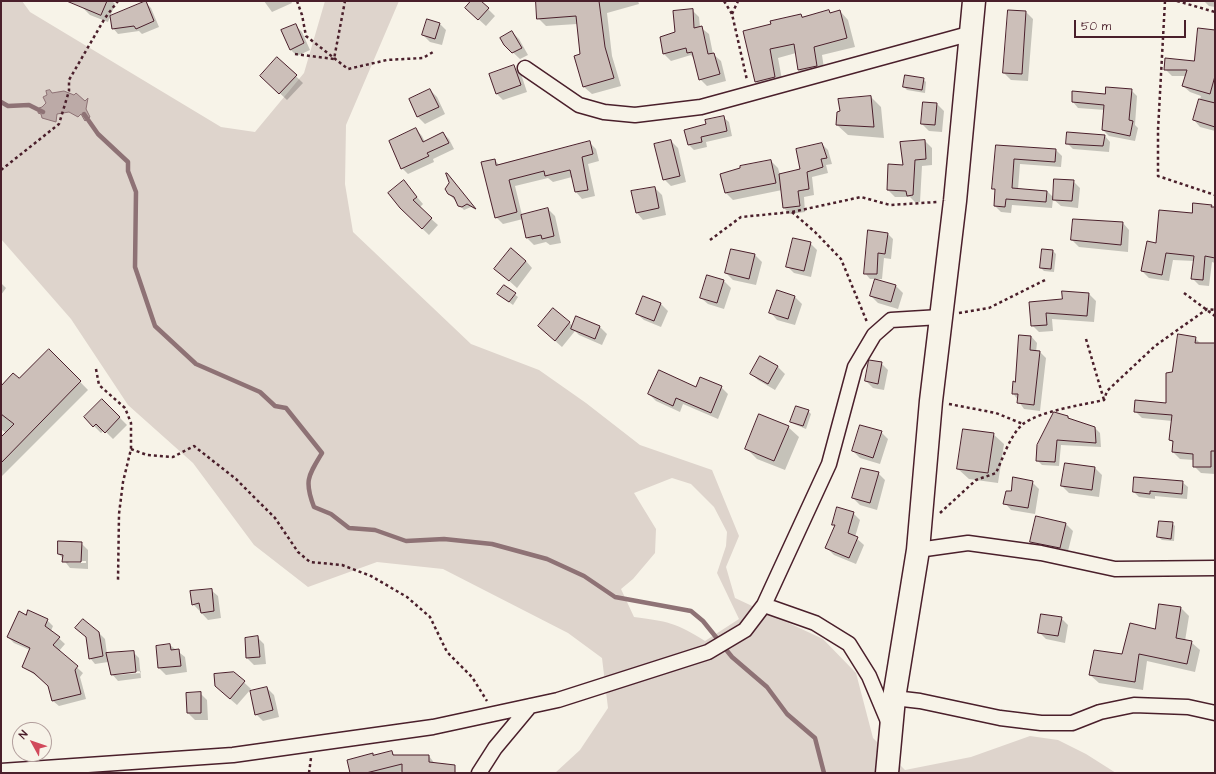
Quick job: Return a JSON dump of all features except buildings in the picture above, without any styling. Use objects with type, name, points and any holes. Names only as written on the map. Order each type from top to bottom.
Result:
[{"type":"highway","points":[[887,773],[894,698],[918,550],[940,317],[956,201],[974,1]]},
{"type":"street","points":[[525,68],[579,105],[604,112],[642,114],[701,107],[750,95],[972,33]]},
{"type":"street","points":[[1,772],[233,755],[433,726],[558,700],[708,652],[745,630],[764,605],[829,464],[855,367],[874,335],[891,320],[940,317]]},
{"type":"street","points":[[918,550],[968,543],[1042,553],[1115,569],[1215,568]]},
{"type":"street","points":[[764,605],[815,623],[849,644],[868,676],[892,731]]},
{"type":"street","points":[[894,698],[920,701],[1000,718],[1041,724],[1072,723],[1100,712],[1134,705],[1188,707],[1215,713]]},
{"type":"street","points":[[479,773],[495,748],[530,706]]},
{"type":"path","points":[[1,170],[59,124],[69,92],[69,80],[105,18],[118,1]]},
{"type":"path","points":[[297,1],[302,15],[306,36],[348,69],[387,60],[423,58],[433,52]]},
{"type":"path","points":[[334,59],[345,1]]},
{"type":"path","points":[[724,1],[732,14],[750,95]]},
{"type":"path","points":[[732,14],[738,1]]},
{"type":"path","points":[[1165,1],[1158,130],[1158,176],[1215,195]]},
{"type":"path","points":[[1177,1],[1215,12]]},
{"type":"path","points":[[295,54],[334,59]]},
{"type":"path","points":[[710,240],[741,217],[792,212],[861,197],[890,205],[956,201]]},
{"type":"path","points":[[792,212],[815,232],[841,259],[874,335]]},
{"type":"path","points":[[940,317],[989,308],[1047,279]]},
{"type":"path","points":[[1184,293],[1215,316]]},
{"type":"path","points":[[1104,400],[1108,391],[1155,346],[1207,310],[1215,310]]},
{"type":"path","points":[[1086,339],[1104,400]]},
{"type":"path","points":[[96,369],[99,385],[125,408],[131,423],[131,449],[123,482],[118,514],[118,580]]},
{"type":"path","points":[[938,515],[976,480],[996,473],[1012,439],[1023,424],[1051,412],[1104,400]]},
{"type":"path","points":[[931,401],[996,413],[1023,424]]},
{"type":"path","points":[[131,449],[147,455],[173,457],[194,446],[236,479],[275,518],[298,552],[310,562],[342,565],[371,576],[407,597],[430,617],[446,652],[472,677],[495,714]]},
{"type":"shaded area","points":[[1,1],[22,1],[30,12],[221,127],[255,132],[304,73],[325,1],[399,1],[346,125],[345,184],[353,232],[471,344],[539,370],[586,403],[640,445],[712,470],[739,536],[726,567],[735,598],[823,639],[856,673],[873,738],[905,770],[971,757],[1030,736],[1058,740],[1086,754],[1116,773],[555,773],[580,750],[608,708],[602,658],[568,633],[443,569],[377,562],[308,587],[254,545],[193,463],[128,405],[71,319],[1,239]],"holes":[[[672,478],[691,484],[714,507],[727,532],[726,546],[717,573],[739,619],[705,641],[687,630],[671,624],[634,617],[621,589],[633,579],[655,553],[656,529],[634,493]]]},
{"type":"shaded area","points":[[50,90],[52,93],[64,91],[74,95],[76,93],[85,101],[88,98],[86,109],[90,117],[85,121],[81,114],[78,117],[69,112],[57,114],[56,122],[42,118],[41,114],[38,113],[39,108],[46,103],[43,97],[47,95],[46,91]]},
{"type":"waterway","points":[[1,102],[8,106],[29,105],[43,112]]},
{"type":"waterway","points":[[84,114],[98,134],[128,162],[128,171],[136,192],[135,267],[155,326],[196,364],[260,392],[275,406],[286,408],[322,453],[313,467],[308,485],[314,507],[331,514],[349,528],[375,530],[406,541],[444,539],[492,544],[547,559],[584,576],[615,597],[691,611],[703,621],[732,657],[767,687],[787,714],[815,738],[824,773]]}]
